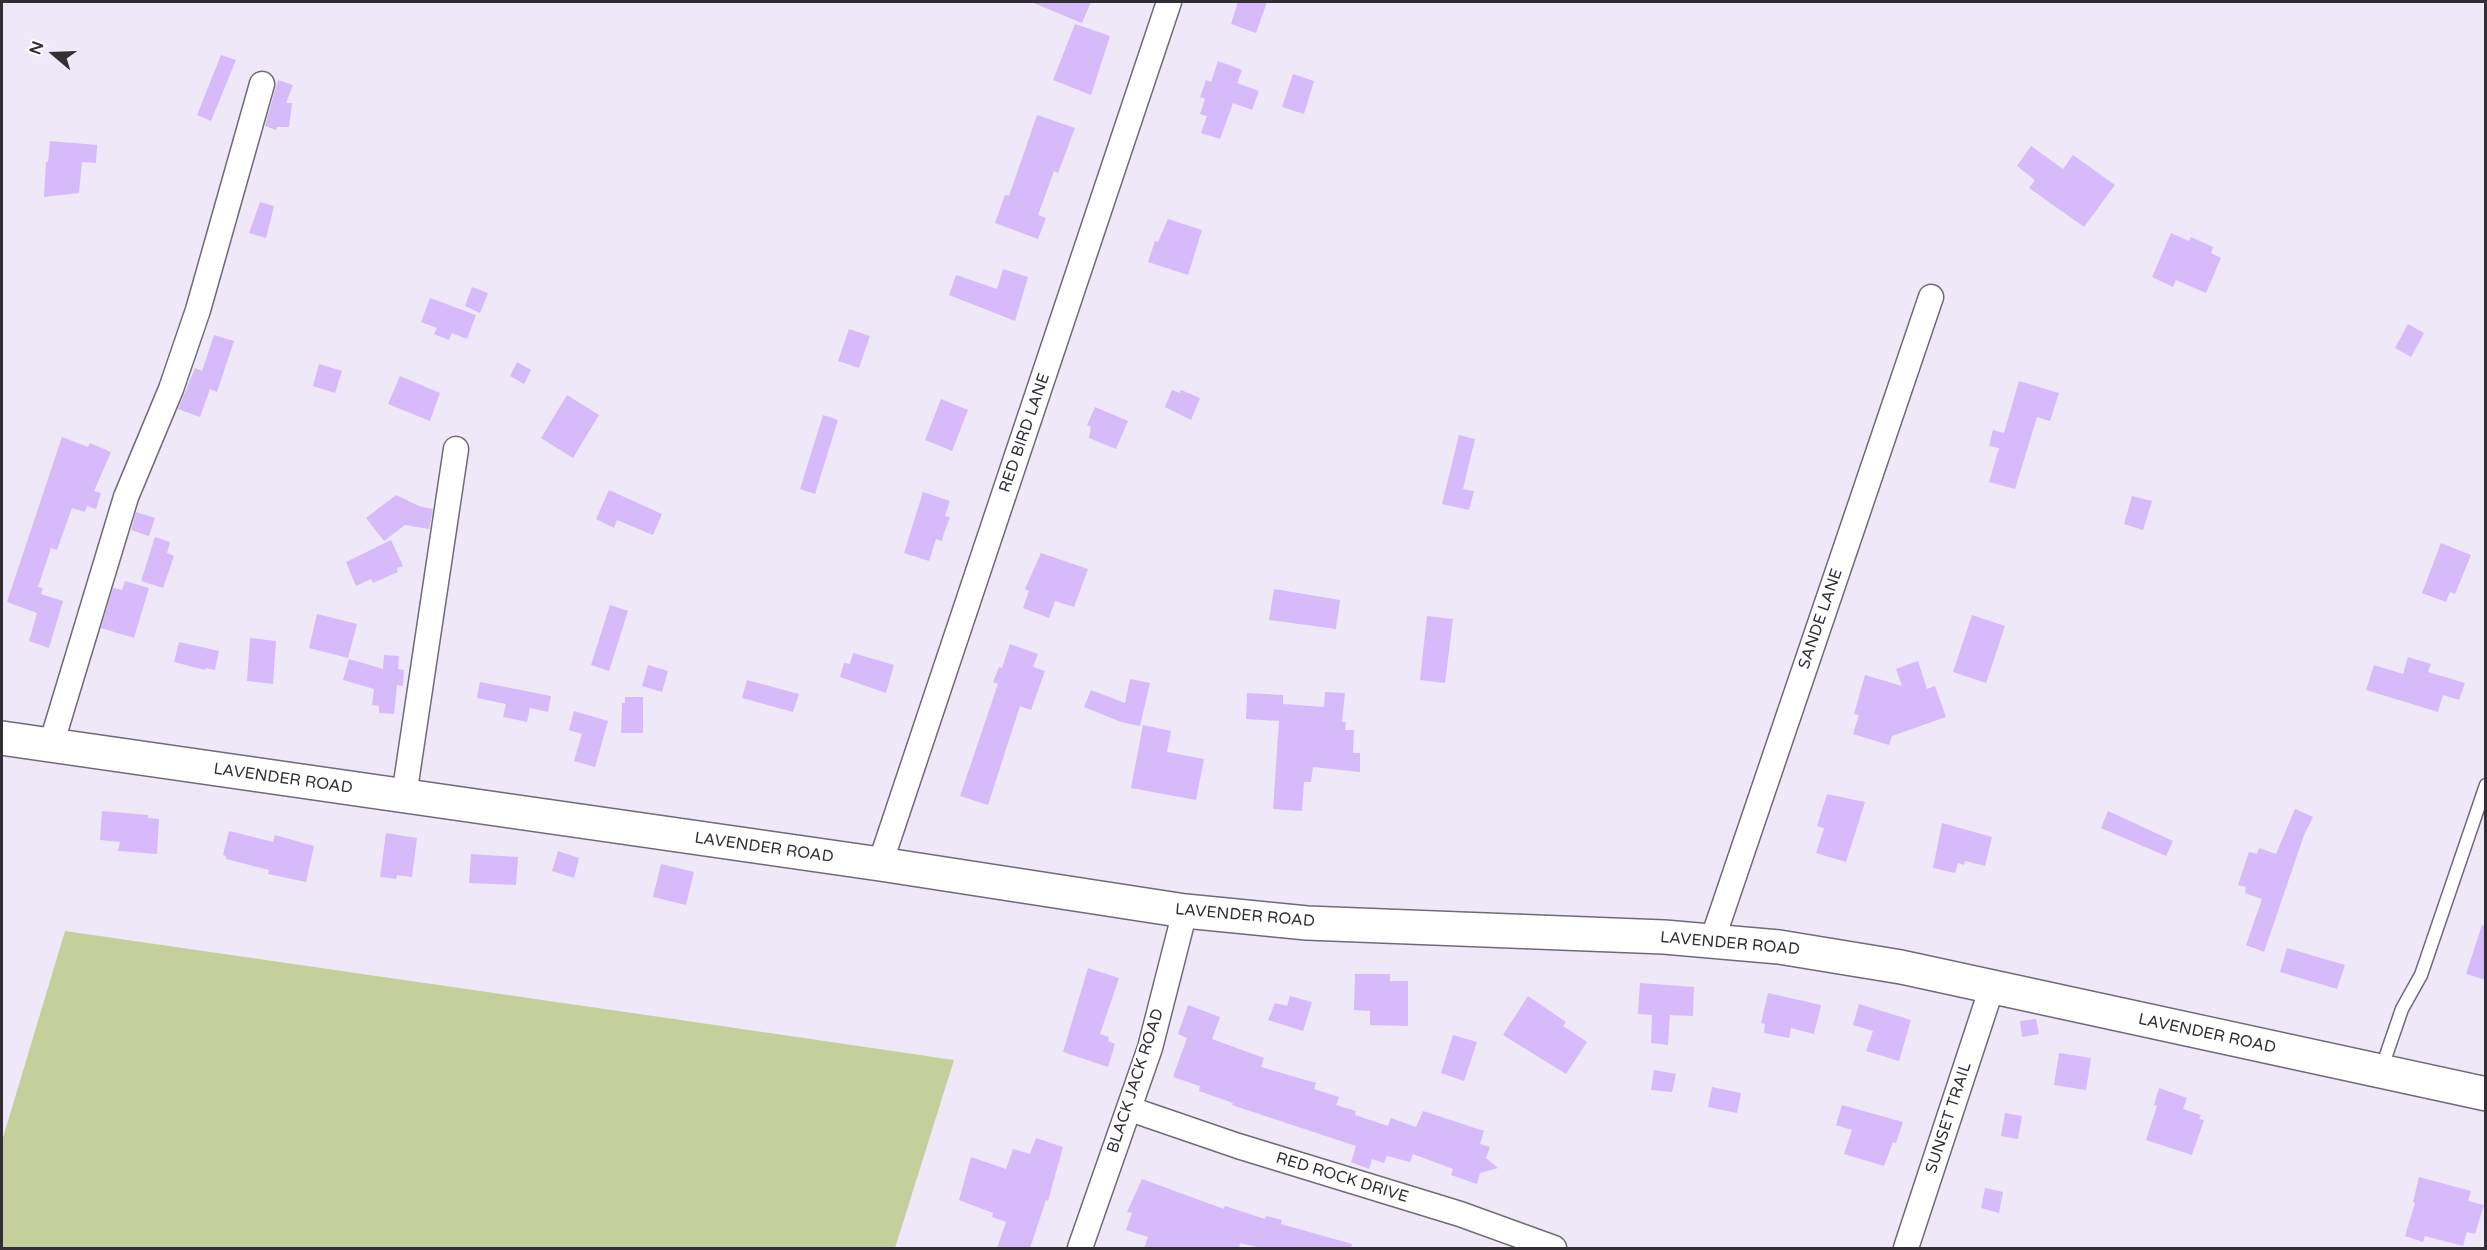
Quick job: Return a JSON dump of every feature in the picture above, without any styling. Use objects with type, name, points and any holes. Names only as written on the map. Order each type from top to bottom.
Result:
[{"type":"street","name":"RED BIRD LANE","points":[[880,864],[1169,2]]},
{"type":"street","points":[[51,745],[126,496],[171,389],[198,310],[262,84]]},
{"type":"street","name":"SANDE LANE","points":[[1712,941],[1930,297]]},
{"type":"street","points":[[404,796],[456,449]]},
{"type":"street","name":"LAVENDER ROAD","points":[[2,738],[880,864],[1185,911],[1307,923],[1712,941],[1827,954],[1992,987],[2486,1094]]},
{"type":"street","name":"BLACK JACK ROAD","points":[[1080,1248],[1150,1048],[1185,911]]},
{"type":"street","name":"SUNSET TRAIL","points":[[1906,1248],[1992,987]]},
{"type":"street","name":"RED ROCK DRIVE","points":[[1130,1109],[1238,1146],[1460,1214],[1554,1248]]},
{"type":"lane","points":[[2381,1071],[2402,1009],[2421,975],[2486,784]]},
{"type":"green space","points":[[65,931],[954,1060],[895,1248],[2,1248],[2,1141]]},
{"type":"building","points":[[1031,2],[1091,2],[1082,23]]},
{"type":"building","points":[[1238,2],[1267,2],[1256,33],[1231,24]]},
{"type":"building","points":[[1075,24],[1110,36],[1091,95],[1053,80]]},
{"type":"building","points":[[221,55],[236,60],[211,121],[197,115]]},
{"type":"building","points":[[1218,61],[1242,70],[1237,83],[1259,91],[1252,110],[1233,103],[1220,139],[1201,133],[1207,116],[1200,114],[1205,99],[1200,97],[1206,80],[1211,82]]},
{"type":"building","points":[[1293,74],[1314,81],[1304,114],[1282,107]]},
{"type":"building","points":[[278,80],[293,85],[286,103],[292,103],[289,127],[277,127],[276,130],[265,126]]},
{"type":"building","points":[[1037,115],[1075,128],[1058,173],[1054,171],[1038,215],[1046,218],[1038,239],[995,223],[1005,195],[1009,196]]},
{"type":"building","points":[[50,141],[97,145],[96,163],[82,162],[79,193],[44,197]]},
{"type":"building","points":[[2031,146],[2063,169],[2073,155],[2115,185],[2084,227],[2029,188],[2035,180],[2017,166]]},
{"type":"building","points":[[260,202],[274,206],[266,238],[249,233]]},
{"type":"building","points":[[1168,219],[1202,230],[1188,275],[1148,262],[1155,241],[1158,242]]},
{"type":"building","points":[[2171,233],[2189,241],[2191,237],[2213,247],[2211,253],[2221,258],[2206,293],[2176,280],[2173,287],[2152,277]]},
{"type":"building","points":[[1003,269],[1028,277],[1015,321],[949,295],[956,275],[997,289]]},
{"type":"building","points":[[472,287],[488,293],[480,313],[465,306]]},
{"type":"building","points":[[430,298],[476,315],[467,339],[452,333],[449,340],[434,334],[437,328],[421,322]]},
{"type":"building","points":[[2408,324],[2424,333],[2411,357],[2395,348]]},
{"type":"building","points":[[849,329],[870,336],[859,368],[838,361]]},
{"type":"building","points":[[214,335],[234,341],[217,392],[210,389],[200,417],[178,409],[195,368],[202,371]]},
{"type":"building","points":[[517,362],[531,370],[524,384],[510,376]]},
{"type":"building","points":[[319,364],[342,371],[335,393],[313,386]]},
{"type":"building","points":[[400,376],[440,393],[430,421],[388,404]]},
{"type":"building","points":[[2019,381],[2059,393],[2050,421],[2037,417],[2015,489],[1989,482],[1999,448],[1989,446],[1993,430],[2004,433]]},
{"type":"building","points":[[1172,390],[1180,393],[1181,390],[1200,398],[1191,420],[1165,407]]},
{"type":"building","points":[[567,395],[599,415],[573,458],[541,438]]},
{"type":"building","points":[[941,399],[968,410],[952,451],[925,440]]},
{"type":"building","points":[[1095,407],[1128,421],[1116,449],[1089,438],[1091,427],[1087,425]]},
{"type":"building","points":[[823,415],[838,420],[815,494],[800,489]]},
{"type":"building","points":[[1459,435],[1475,439],[1463,489],[1474,491],[1469,510],[1442,504]]},
{"type":"building","points":[[62,437],[88,447],[90,443],[111,452],[94,491],[101,493],[96,509],[87,506],[85,512],[72,508],[57,550],[51,548],[38,587],[43,588],[41,594],[63,601],[49,648],[29,641],[37,613],[7,602]]},
{"type":"building","points":[[609,490],[662,514],[653,535],[617,520],[614,528],[596,519]]},
{"type":"building","points":[[923,492],[950,501],[945,516],[950,517],[942,541],[936,539],[929,561],[904,553]]},
{"type":"building","points":[[396,495],[419,506],[433,509],[429,529],[405,525],[384,541],[366,518]]},
{"type":"building","points":[[2132,496],[2152,501],[2143,530],[2124,524]]},
{"type":"building","points":[[136,512],[155,518],[149,536],[131,530]]},
{"type":"building","points":[[155,537],[170,542],[167,553],[174,556],[163,588],[141,581]]},
{"type":"building","points":[[391,540],[403,566],[397,568],[398,572],[373,583],[371,579],[356,586],[346,562]]},
{"type":"building","points":[[2441,543],[2471,555],[2455,594],[2450,592],[2446,602],[2422,593]]},
{"type":"building","points":[[1041,553],[1088,569],[1074,607],[1055,601],[1049,618],[1023,608],[1029,591],[1025,589]]},
{"type":"building","points":[[125,581],[149,588],[134,638],[101,628],[113,588],[122,590]]},
{"type":"building","points":[[1274,589],[1340,600],[1336,629],[1269,620]]},
{"type":"building","points":[[610,605],[628,611],[609,671],[591,665]]},
{"type":"building","points":[[317,614],[357,624],[348,658],[309,648]]},
{"type":"building","points":[[1972,615],[2005,626],[1986,683],[1953,672]]},
{"type":"building","points":[[1427,616],[1453,619],[1445,683],[1420,680]]},
{"type":"building","points":[[250,638],[276,641],[273,684],[247,681]]},
{"type":"building","points":[[179,642],[219,651],[215,670],[206,668],[205,670],[174,662]]},
{"type":"building","points":[[1010,644],[1038,654],[1033,667],[1045,671],[1031,710],[1020,706],[988,805],[960,796],[998,684],[993,682],[999,667],[1002,668]]},
{"type":"building","points":[[853,653],[894,665],[886,693],[840,677],[844,663],[850,664]]},
{"type":"building","points":[[384,655],[399,656],[398,669],[404,670],[403,686],[397,685],[394,714],[379,713],[379,706],[372,705],[374,689],[343,680],[349,659],[383,669]]},
{"type":"building","points":[[2408,657],[2431,664],[2428,672],[2465,683],[2459,700],[2443,695],[2438,712],[2366,690],[2374,665],[2403,674]]},
{"type":"building","points":[[1918,661],[1927,689],[1935,686],[1946,717],[1892,736],[1889,745],[1853,734],[1859,715],[1854,714],[1865,675],[1902,686],[1896,669]]},
{"type":"building","points":[[648,665],[668,671],[662,692],[642,686]]},
{"type":"building","points":[[1130,679],[1150,683],[1140,726],[1121,722],[1084,707],[1091,690],[1125,703]]},
{"type":"building","points":[[747,680],[799,694],[793,712],[742,698]]},
{"type":"building","points":[[480,682],[551,696],[548,712],[530,708],[527,722],[503,717],[506,704],[477,698]]},
{"type":"building","points":[[1325,692],[1345,693],[1342,722],[1346,722],[1345,730],[1354,730],[1353,753],[1360,753],[1360,772],[1313,767],[1311,782],[1304,782],[1302,811],[1273,809],[1279,721],[1246,719],[1247,693],[1283,695],[1283,704],[1324,707]]},
{"type":"building","points":[[625,697],[643,697],[643,733],[621,733],[622,703],[625,703]]},
{"type":"building","points":[[574,711],[608,721],[595,767],[574,761],[582,734],[569,730]]},
{"type":"building","points":[[1143,725],[1171,731],[1167,752],[1204,759],[1196,800],[1131,788]]},
{"type":"building","points":[[1827,794],[1865,802],[1846,862],[1816,853],[1824,828],[1817,826]]},
{"type":"building","points":[[2295,809],[2313,817],[2304,835],[2264,952],[2246,945],[2262,899],[2245,893],[2246,887],[2238,885],[2249,852],[2257,854],[2259,848],[2276,854]]},
{"type":"building","points":[[102,811],[148,815],[148,818],[159,819],[157,854],[118,851],[120,842],[100,840]]},
{"type":"building","points":[[2108,811],[2173,841],[2166,856],[2101,828]]},
{"type":"building","points":[[1942,823],[1992,837],[1985,866],[1965,861],[1964,865],[1958,863],[1955,873],[1933,868]]},
{"type":"building","points":[[229,831],[273,842],[275,835],[314,846],[306,882],[268,874],[269,870],[226,859],[223,855]]},
{"type":"building","points":[[386,833],[417,838],[412,877],[397,875],[396,879],[380,877]]},
{"type":"building","points":[[558,851],[579,858],[574,878],[552,871]]},
{"type":"building","points":[[471,854],[518,857],[516,885],[469,883]]},
{"type":"building","points":[[661,864],[694,872],[686,905],[653,897]]},
{"type":"building","points":[[2482,925],[2486,926],[2486,980],[2466,974]]},
{"type":"building","points":[[2287,948],[2345,965],[2337,989],[2280,972]]},
{"type":"building","points":[[1088,968],[1119,978],[1100,1034],[1109,1037],[1108,1041],[1115,1044],[1108,1067],[1063,1052]]},
{"type":"building","points":[[1355,974],[1390,974],[1390,981],[1408,981],[1408,1026],[1370,1025],[1370,1011],[1354,1010]]},
{"type":"building","points":[[1640,983],[1694,987],[1693,1016],[1670,1015],[1668,1045],[1651,1043],[1652,1015],[1638,1014]]},
{"type":"building","points":[[1768,993],[1821,1005],[1814,1034],[1791,1028],[1789,1038],[1764,1033],[1765,1024],[1761,1023]]},
{"type":"building","points":[[1290,996],[1312,1002],[1303,1031],[1268,1020],[1275,1003],[1287,1006]]},
{"type":"building","points":[[1528,996],[1566,1022],[1563,1026],[1587,1042],[1566,1074],[1503,1035]]},
{"type":"building","points":[[1859,1004],[1911,1020],[1899,1061],[1866,1051],[1873,1031],[1853,1025]]},
{"type":"building","points":[[1188,1005],[1220,1017],[1212,1039],[1264,1058],[1261,1067],[1316,1083],[1314,1089],[1339,1097],[1336,1105],[1356,1111],[1355,1115],[1388,1126],[1391,1118],[1416,1127],[1423,1111],[1484,1131],[1480,1144],[1490,1147],[1486,1158],[1498,1168],[1480,1173],[1477,1184],[1451,1175],[1453,1169],[1413,1154],[1410,1162],[1387,1156],[1384,1163],[1372,1159],[1369,1169],[1351,1162],[1356,1146],[1232,1105],[1233,1103],[1199,1091],[1200,1086],[1173,1077],[1187,1038],[1178,1034]]},
{"type":"building","points":[[2036,1019],[2039,1034],[2022,1037],[2020,1021]]},
{"type":"building","points":[[1453,1035],[1477,1042],[1464,1081],[1441,1073]]},
{"type":"building","points":[[2059,1053],[2091,1058],[2086,1090],[2054,1085]]},
{"type":"building","points":[[1654,1070],[1676,1074],[1672,1092],[1651,1090]]},
{"type":"building","points":[[1712,1087],[1741,1093],[1737,1113],[1708,1107]]},
{"type":"building","points":[[2159,1088],[2187,1098],[2183,1109],[2201,1115],[2199,1119],[2204,1120],[2192,1155],[2146,1140],[2157,1106],[2154,1105]]},
{"type":"building","points":[[1842,1105],[1903,1122],[1896,1143],[1893,1142],[1884,1166],[1844,1154],[1852,1130],[1836,1125]]},
{"type":"building","points":[[2005,1113],[2022,1116],[2018,1139],[2001,1136]]},
{"type":"building","points":[[1036,1138],[1063,1147],[1048,1201],[1046,1200],[1030,1248],[997,1248],[1006,1222],[992,1217],[993,1213],[959,1200],[971,1157],[1006,1169],[1013,1149],[1030,1154]]},
{"type":"building","points":[[2419,1177],[2471,1191],[2468,1201],[2484,1205],[2475,1234],[2467,1232],[2463,1246],[2425,1236],[2423,1242],[2405,1236],[2415,1203],[2413,1202]]},
{"type":"building","points":[[1142,1179],[1224,1209],[1225,1206],[1265,1219],[1266,1216],[1282,1220],[1281,1224],[1352,1244],[1351,1248],[1260,1248],[1240,1243],[1239,1248],[1144,1248],[1148,1237],[1126,1230],[1132,1213],[1127,1212]]},
{"type":"building","points":[[1985,1188],[2003,1192],[1999,1213],[1981,1208]]}]
